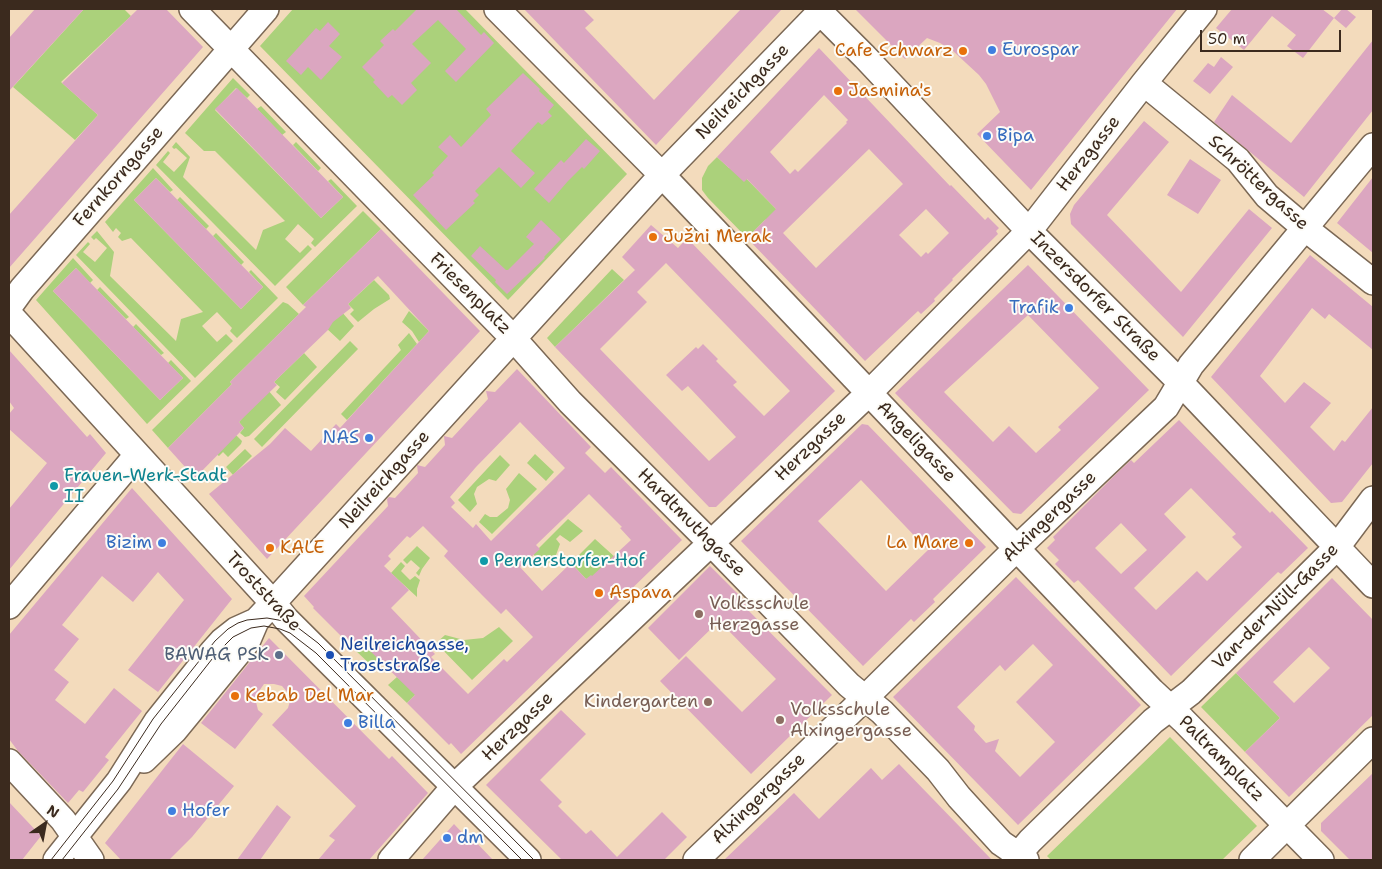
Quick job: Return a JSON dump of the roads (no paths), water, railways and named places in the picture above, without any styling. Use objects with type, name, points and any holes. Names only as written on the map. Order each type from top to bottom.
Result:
[{"type":"street","points":[[192,9],[230,48],[266,9]]},
{"type":"street","points":[[497,9],[662,175]]},
{"type":"street","name":"Herzgasse","points":[[391,860],[454,787],[869,393],[1029,231],[1204,9]]},
{"type":"street","name":"Neilreichgasse","points":[[662,175],[820,10]]},
{"type":"street","name":"Inzersdorfer Straße","points":[[820,10],[1029,231],[1181,382],[1373,586]]},
{"type":"street","name":"Fernkorngasse","points":[[9,307],[22,289],[230,48]]},
{"type":"street","name":"Friesenplatz","points":[[230,48],[513,338],[662,175]]},
{"type":"street","name":"Schröttergasse","points":[[1144,83],[1238,160],[1267,196],[1373,282]]},
{"type":"street","name":"Alxingergasse","points":[[696,860],[865,698],[1017,548],[1166,407],[1191,366],[1373,146]]},
{"type":"street","name":"Angeligasse","points":[[662,175],[1170,708]]},
{"type":"street","name":"Troststraße","points":[[9,314],[286,619],[528,860]]},
{"type":"street","name":"Neilreichgasse","points":[[56,860],[111,791],[157,722],[213,651],[236,630],[256,620],[273,603],[513,338]]},
{"type":"street","name":"Hardtmuthgasse","points":[[513,338],[570,402],[711,543],[849,686],[882,712],[938,770],[959,797],[1019,859]]},
{"type":"street","points":[[9,606],[137,455]]},
{"type":"street","name":"Van-der-Nüll-Gasse","points":[[1170,708],[1191,692],[1337,546],[1373,498]]},
{"type":"street","name":"Paltramplatz","points":[[1019,859],[1030,841],[1146,727],[1170,708],[1287,825]]},
{"type":"street","points":[[1252,860],[1373,740]]},
{"type":"street","points":[[9,762],[62,820],[91,860]]},
{"type":"street","points":[[1287,825],[1321,860]]},
{"type":"tram line","points":[[51,860],[113,781],[153,719],[215,641],[238,623],[267,618],[284,621],[297,627],[318,643],[534,860]]},
{"type":"tram line","points":[[62,860],[118,789],[161,724],[216,654],[233,637],[251,628],[264,626],[290,633],[316,653],[522,860]]},
{"type":"place","name":"Eurospar","points":[[992,50]]},
{"type":"place","name":"Cafe Schwarz","points":[[963,51]]},
{"type":"place","name":"Jasmina's","points":[[838,91]]},
{"type":"place","name":"Bipa","points":[[987,136]]},
{"type":"place","name":"Južni Merak","points":[[653,237]]},
{"type":"place","name":"Trafik","points":[[1069,308]]},
{"type":"place","name":"NAS","points":[[369,438]]},
{"type":"place","name":"Frauen-Werk-Stadt II","points":[[54,486]]},
{"type":"place","name":"Bizim","points":[[162,543]]},
{"type":"place","name":"La Mare","points":[[969,543]]},
{"type":"place","name":"KALE","points":[[270,548]]},
{"type":"place","name":"Pernerstorfer-Hof","points":[[484,561]]},
{"type":"place","name":"Aspava","points":[[599,593]]},
{"type":"place","name":"Volksschule Herzgasse","points":[[699,614]]},
{"type":"place","name":"BAWAG PSK","points":[[279,655]]},
{"type":"place","name":"Neilreichgasse, Troststraße","points":[[330,655]]},
{"type":"place","name":"Kebab Del Mar","points":[[235,696]]},
{"type":"place","name":"Kindergarten","points":[[708,702]]},
{"type":"place","name":"Volksschule Alxingergasse","points":[[780,720]]},
{"type":"place","name":"Billa","points":[[348,723]]},
{"type":"place","name":"Hofer","points":[[172,811]]},
{"type":"place","name":"dm","points":[[447,838]]}]
